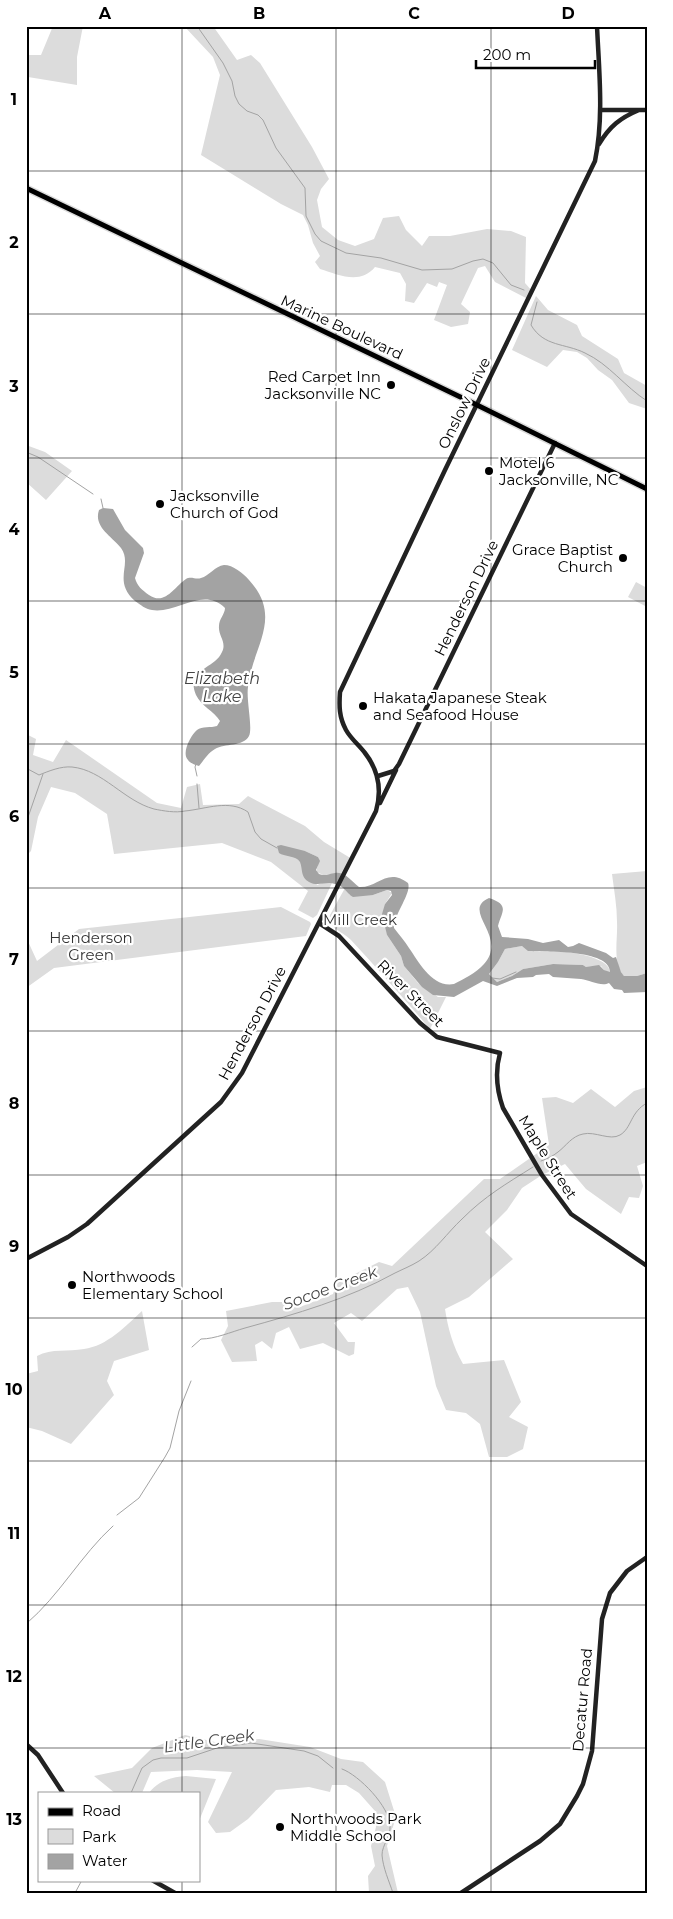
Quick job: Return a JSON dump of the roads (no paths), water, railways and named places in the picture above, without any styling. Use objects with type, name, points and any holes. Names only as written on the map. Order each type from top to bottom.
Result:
[{"type":"main road","name":"Marine Boulevard","points":[[26,188],[477,405],[647,490]]},
{"type":"street","name":"Onslow Drive","points":[[378,776],[373,764],[346,730],[339,706],[340,692],[347,673],[595,161],[600,110],[598,26]]},
{"type":"street","points":[[600,110],[647,110]]},
{"type":"street","points":[[598,145],[614,123],[639,110]]},
{"type":"street","name":"Henderson Drive","points":[[26,1259],[68,1237],[87,1224],[221,1102],[240,1077],[376,811],[555,444]]},
{"type":"street","points":[[378,776],[394,771],[399,764]]},
{"type":"street","name":"Henderson Drive","points":[[376,811],[379,799],[378,776]]},
{"type":"street","name":"River Street","points":[[319,923],[339,936],[420,1023],[437,1037],[500,1053]]},
{"type":"street","name":"Maple Street","points":[[500,1053],[497,1064],[498,1095],[503,1108],[528,1153],[554,1194],[571,1214],[647,1266]]},
{"type":"street","name":"Decatur Road","points":[[462,1893],[547,1835],[560,1824],[577,1796],[583,1784],[592,1751],[602,1619],[610,1593],[627,1571],[647,1557]]},
{"type":"street","points":[[26,1744],[38,1755],[62,1792]]},
{"type":"street","points":[[156,1882],[175,1893]]},
{"type":"water","name":"Elizabeth Lake","points":[[103,508],[113,509],[125,530],[143,548],[144,553],[135,578],[140,588],[149,595],[155,598],[165,597],[186,579],[201,578],[218,567],[227,565],[238,570],[249,580],[259,594],[264,607],[263,633],[248,687],[249,736],[243,742],[215,749],[199,766],[190,762],[186,757],[186,749],[190,740],[197,730],[217,726],[220,721],[198,699],[194,680],[222,652],[224,645],[219,626],[225,608],[217,602],[199,600],[171,608],[152,610],[145,608],[135,601],[125,586],[124,554],[121,548],[101,527],[99,522],[99,510]]},
{"type":"water","points":[[281,845],[305,851],[318,857],[320,861],[316,870],[319,874],[339,873],[348,877],[359,887],[372,885],[388,877],[401,879],[408,883],[408,892],[397,916],[394,928],[427,973],[439,982],[454,984],[466,978],[484,964],[490,954],[489,934],[481,917],[480,910],[481,903],[489,898],[500,903],[503,909],[498,926],[502,937],[528,939],[543,943],[559,940],[568,947],[579,943],[606,953],[613,958],[616,957],[624,976],[637,976],[647,973],[647,992],[624,993],[622,990],[614,989],[609,983],[599,984],[581,979],[553,977],[549,974],[517,978],[497,986],[483,981],[454,997],[433,995],[422,987],[404,966],[401,956],[387,935],[382,914],[385,904],[392,895],[391,891],[387,890],[373,895],[353,897],[335,884],[309,882],[304,878],[300,862],[293,857],[279,853],[277,846]],"holes":[[[522,946],[528,951],[575,953],[588,956],[599,959],[607,965],[610,972],[604,970],[599,965],[586,967],[583,965],[553,964],[523,969],[497,982],[489,974],[505,949]]]},
{"type":"waterway","points":[[197,26],[223,63],[232,81],[239,104],[263,120],[276,148],[305,188],[306,216],[315,234],[321,241],[346,253],[381,258],[422,270],[452,269],[483,259],[493,263],[511,285],[524,290]]},
{"type":"waterway","points":[[537,302],[531,325],[536,332],[555,344],[577,350],[594,358],[647,401]]},
{"type":"waterway","points":[[26,452],[38,457],[93,494]]},
{"type":"waterway","points":[[101,499],[103,508]]},
{"type":"waterway","points":[[196,764],[197,776]]},
{"type":"waterway","name":"Mill Creek","points":[[26,768],[39,775],[64,767],[83,769],[104,779],[143,805],[158,810],[181,812],[225,805],[241,808],[248,812],[255,832],[261,839],[277,848]]},
{"type":"waterway","points":[[26,823],[43,774]]},
{"type":"waterway","points":[[197,784],[199,808]]},
{"type":"waterway","name":"Mill Creek","points":[[492,978],[500,979],[516,972]]},
{"type":"waterway","name":"Socoe Creek","points":[[541,1161],[556,1153],[579,1135],[588,1133],[612,1137],[620,1135],[627,1128],[637,1111],[647,1103]]},
{"type":"waterway","name":"Socoe Creek","points":[[192,1347],[201,1339],[223,1335],[359,1291],[419,1261],[431,1252],[479,1204],[533,1167]]},
{"type":"waterway","name":"Socoe Creek","points":[[117,1515],[139,1498],[170,1448],[179,1411],[191,1381]]},
{"type":"waterway","name":"Socoe Creek","points":[[26,1624],[49,1601],[101,1537],[113,1526]]},
{"type":"waterway","name":"Little Creek","points":[[131,1792],[142,1768],[153,1760],[161,1758],[187,1758],[217,1748],[251,1743],[304,1751],[318,1756],[333,1768]]},
{"type":"waterway","name":"Little Creek","points":[[342,1769],[349,1772],[365,1785],[379,1801],[389,1818],[390,1830],[382,1855],[393,1893]]},
{"type":"waterway","name":"Little Creek","points":[[75,1893],[81,1882]]},
{"type":"place","name":"Red Carpet Inn Jacksonville NC","points":[[391,385]]},
{"type":"place","name":"Motel 6 Jacksonville, NC","points":[[489,471]]},
{"type":"place","name":"Jacksonville Church of God","points":[[160,504]]},
{"type":"place","name":"Grace Baptist Church","points":[[623,558]]},
{"type":"place","name":"Hakata Japanese Steak and Seafood House","points":[[363,706]]},
{"type":"place","name":"Northwoods Elementary School","points":[[72,1285]]},
{"type":"place","name":"Northwoods Park Middle School","points":[[280,1827]]},
{"type":"park label","name":"Henderson Green","points":[[91,946]]}]
